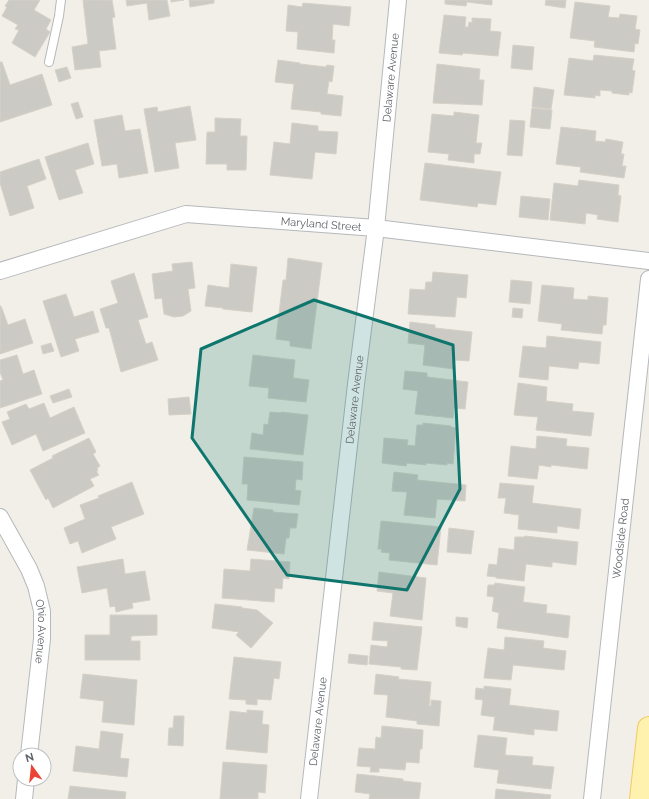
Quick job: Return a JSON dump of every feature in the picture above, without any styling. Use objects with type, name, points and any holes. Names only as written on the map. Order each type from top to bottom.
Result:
[{"type":"main road","points":[[641,799],[649,734]]},
{"type":"street","name":"Delaware Avenue","points":[[309,799],[356,384],[376,228],[398,0]]},
{"type":"street","name":"Maryland Street","points":[[0,271],[186,214],[376,228],[649,261]]},
{"type":"street","name":"Woodside Road","points":[[592,799],[649,279]]},
{"type":"street","name":"Ohio Avenue","points":[[0,517],[29,569],[36,586],[42,611],[42,639],[30,747]]},
{"type":"street","points":[[24,799],[25,787]]},
{"type":"lane","points":[[49,62],[61,0]]},
{"type":"highlighted area","points":[[314,300],[453,345],[460,489],[407,590],[287,575],[192,438],[201,349]]},
{"type":"building","points":[[9,0],[40,0],[34,10],[51,20],[46,29],[50,32],[35,57],[12,43],[19,30],[15,29],[18,25],[2,16],[7,7],[5,6]]},
{"type":"building","points":[[83,0],[112,0],[115,17],[112,18],[116,49],[99,51],[101,67],[75,70],[72,47],[88,44]]},
{"type":"building","points":[[126,0],[167,0],[170,16],[149,20],[147,3],[127,6]]},
{"type":"building","points":[[171,0],[184,0],[171,2]]},
{"type":"building","points":[[189,0],[214,0],[214,3],[190,7]]},
{"type":"building","points":[[445,0],[492,0],[492,5],[467,2],[466,6],[445,4]]},
{"type":"building","points":[[546,0],[566,0],[565,8],[545,5]]},
{"type":"building","points":[[575,2],[610,6],[608,17],[619,18],[620,14],[637,16],[635,29],[640,30],[638,44],[635,43],[634,52],[594,47],[595,41],[570,38]]},
{"type":"building","points":[[303,3],[351,7],[349,26],[333,24],[332,40],[335,40],[334,53],[297,49],[298,32],[286,31],[288,5],[302,7]]},
{"type":"building","points":[[444,15],[466,17],[465,27],[468,27],[469,22],[472,23],[472,18],[491,19],[490,31],[501,32],[498,56],[463,53],[462,55],[439,53]]},
{"type":"building","points":[[513,45],[534,47],[532,70],[511,68]]},
{"type":"building","points":[[594,55],[634,59],[632,70],[635,71],[632,93],[629,92],[629,95],[600,90],[600,96],[595,95],[595,98],[564,95],[569,58],[593,61]]},
{"type":"building","points":[[278,60],[326,67],[327,65],[334,66],[332,82],[329,81],[327,94],[343,96],[341,116],[291,109],[294,84],[275,82]]},
{"type":"building","points":[[0,62],[2,62],[10,85],[42,74],[52,105],[0,122]]},
{"type":"building","points":[[437,64],[480,69],[479,80],[484,80],[482,105],[433,103]]},
{"type":"building","points":[[67,67],[71,78],[59,82],[55,70]]},
{"type":"building","points":[[534,87],[554,90],[551,109],[532,107]]},
{"type":"building","points":[[78,102],[83,117],[76,119],[71,104]]},
{"type":"building","points":[[190,106],[196,140],[175,143],[179,168],[155,172],[144,109],[157,107],[158,112]]},
{"type":"building","points":[[532,108],[552,110],[550,129],[530,127]]},
{"type":"building","points":[[454,112],[479,115],[476,143],[482,143],[480,154],[474,154],[474,163],[448,160],[449,154],[428,152],[432,114],[454,116]]},
{"type":"building","points":[[122,115],[125,131],[140,129],[148,173],[119,178],[117,164],[102,166],[94,120]]},
{"type":"building","points":[[215,118],[241,119],[240,136],[247,136],[246,170],[227,170],[227,164],[206,164],[207,132],[215,132]]},
{"type":"building","points":[[510,120],[525,121],[522,156],[507,155]]},
{"type":"building","points":[[292,123],[318,126],[318,131],[338,132],[336,154],[315,152],[312,179],[270,175],[274,142],[290,144]]},
{"type":"building","points":[[561,127],[596,131],[595,141],[605,142],[606,139],[623,142],[621,154],[624,154],[622,166],[626,166],[624,178],[580,172],[581,167],[556,164]]},
{"type":"building","points":[[88,143],[94,164],[75,170],[83,193],[59,200],[45,157]]},
{"type":"building","points":[[39,159],[46,179],[27,186],[34,208],[10,216],[0,183],[0,172]]},
{"type":"building","points":[[425,163],[501,172],[496,205],[478,203],[477,207],[420,200]]},
{"type":"building","points":[[579,180],[619,185],[618,195],[621,196],[618,222],[597,219],[598,215],[586,213],[585,224],[550,220],[554,183],[578,186]]},
{"type":"building","points":[[521,196],[550,199],[548,220],[519,217]]},
{"type":"building","points":[[288,258],[322,263],[311,349],[290,346],[290,341],[276,339],[283,280],[286,280]]},
{"type":"building","points":[[192,262],[195,288],[188,289],[191,311],[183,316],[174,317],[164,314],[162,298],[155,299],[152,274],[173,271],[172,264]]},
{"type":"building","points":[[231,264],[257,267],[252,312],[205,306],[208,285],[229,288]]},
{"type":"building","points":[[433,272],[468,275],[466,298],[457,297],[455,317],[408,314],[410,289],[425,290],[426,282],[432,282]]},
{"type":"building","points":[[134,273],[148,317],[138,320],[146,344],[152,342],[158,360],[121,372],[109,328],[106,328],[100,309],[118,303],[111,281]]},
{"type":"building","points":[[511,280],[532,282],[530,304],[509,302]]},
{"type":"building","points":[[542,285],[574,288],[573,299],[588,300],[588,296],[608,298],[606,325],[603,325],[602,334],[561,330],[562,324],[538,321]]},
{"type":"building","points":[[66,294],[74,317],[93,311],[99,332],[75,339],[79,351],[61,357],[43,301]]},
{"type":"building","points":[[0,306],[8,325],[25,319],[33,343],[0,354]]},
{"type":"building","points":[[513,308],[523,309],[522,318],[512,317]]},
{"type":"building","points":[[410,322],[435,325],[435,328],[472,332],[469,361],[455,360],[454,369],[423,365],[425,345],[408,343]]},
{"type":"building","points":[[547,336],[601,342],[599,364],[579,362],[578,369],[549,366],[548,380],[519,377],[523,346],[546,348]]},
{"type":"building","points":[[51,343],[54,351],[43,354],[41,346]]},
{"type":"building","points":[[17,355],[23,374],[34,370],[42,394],[0,408],[0,381],[3,380],[0,372],[0,360]]},
{"type":"building","points":[[253,355],[295,360],[293,378],[309,380],[306,402],[268,398],[269,388],[249,386]]},
{"type":"building","points":[[405,371],[427,373],[427,377],[468,382],[465,409],[454,408],[453,418],[415,414],[418,391],[403,389]]},
{"type":"building","points":[[518,383],[547,387],[546,401],[573,404],[572,411],[594,413],[591,436],[536,430],[538,417],[514,415]]},
{"type":"building","points":[[69,389],[72,397],[53,403],[50,396]]},
{"type":"building","points":[[189,397],[191,414],[169,415],[168,399]]},
{"type":"building","points":[[44,403],[50,418],[74,407],[85,433],[43,451],[36,434],[12,445],[2,422],[10,419],[7,412],[26,404],[29,409]]},
{"type":"building","points":[[270,412],[308,415],[303,455],[250,449],[252,433],[263,435],[264,424],[268,425]]},
{"type":"building","points":[[423,423],[451,426],[456,428],[453,464],[447,463],[447,465],[426,463],[426,465],[407,463],[406,466],[382,463],[384,438],[408,440],[407,445],[415,446],[417,425],[423,425]]},
{"type":"building","points":[[537,436],[567,439],[566,446],[589,448],[587,469],[539,465],[537,479],[508,476],[511,446],[536,449]]},
{"type":"building","points":[[89,438],[96,452],[93,454],[100,466],[97,468],[98,471],[96,471],[99,475],[90,479],[94,486],[53,508],[48,498],[46,500],[30,470],[53,458],[52,456]]},
{"type":"building","points":[[244,457],[303,462],[302,480],[296,479],[295,490],[301,491],[299,505],[247,500],[248,484],[242,484]]},
{"type":"building","points":[[394,472],[418,475],[417,480],[466,485],[465,501],[437,499],[435,518],[404,515],[407,492],[392,491]]},
{"type":"building","points":[[132,482],[144,514],[111,527],[116,539],[82,553],[78,541],[70,544],[64,528],[85,519],[80,505],[99,498],[98,496]]},
{"type":"building","points":[[500,483],[534,486],[532,503],[581,509],[579,529],[557,526],[557,533],[518,529],[519,515],[504,513],[506,498],[498,498]]},
{"type":"building","points":[[254,508],[273,510],[273,512],[298,514],[296,528],[290,528],[289,538],[286,538],[284,554],[247,550]]},
{"type":"building","points":[[381,521],[441,527],[437,565],[389,560],[390,553],[381,552],[382,549],[378,549]]},
{"type":"building","points":[[449,528],[474,531],[471,554],[447,552]]},
{"type":"building","points":[[525,536],[578,542],[576,565],[552,562],[552,567],[526,564],[524,581],[487,576],[489,564],[497,565],[499,548],[514,550],[515,537]]},
{"type":"building","points":[[123,559],[125,574],[145,571],[150,600],[132,603],[133,608],[116,612],[115,606],[110,607],[107,588],[82,593],[77,567]]},
{"type":"building","points":[[251,559],[290,562],[289,579],[283,578],[282,589],[275,588],[274,602],[222,598],[224,569],[250,571]]},
{"type":"building","points":[[379,572],[426,578],[422,620],[390,616],[393,593],[377,591]]},
{"type":"building","points":[[495,583],[525,587],[523,602],[547,605],[546,613],[570,616],[568,638],[497,628],[499,613],[492,611],[494,597],[487,596],[488,585],[494,585]]},
{"type":"building","points":[[215,604],[257,610],[273,623],[251,648],[236,635],[239,632],[212,628]]},
{"type":"building","points":[[110,615],[157,615],[157,635],[131,636],[131,641],[140,641],[140,660],[85,660],[85,635],[110,635]]},
{"type":"building","points":[[456,617],[468,618],[467,628],[456,626]]},
{"type":"building","points":[[374,622],[422,627],[417,670],[369,664],[371,645],[387,647],[388,641],[372,640]]},
{"type":"building","points":[[505,637],[544,641],[543,648],[566,651],[564,670],[513,665],[511,680],[484,678],[488,648],[504,650]]},
{"type":"building","points":[[349,654],[368,656],[367,665],[348,663]]},
{"type":"building","points":[[234,657],[281,662],[279,679],[274,678],[271,700],[257,699],[257,705],[246,704],[246,700],[229,699]]},
{"type":"building","points":[[83,674],[137,680],[134,725],[102,722],[104,701],[80,698]]},
{"type":"building","points":[[376,674],[399,677],[398,679],[431,682],[429,706],[431,706],[431,700],[441,701],[439,726],[417,724],[417,721],[386,717],[388,695],[374,694]]},
{"type":"building","points":[[484,686],[511,689],[509,705],[559,711],[557,731],[534,729],[534,735],[493,730],[495,717],[481,715],[483,700],[475,699],[476,688],[484,689]]},
{"type":"building","points":[[247,710],[263,711],[262,724],[269,725],[267,753],[226,749],[230,711],[247,713]]},
{"type":"building","points":[[174,716],[184,716],[183,746],[168,745],[169,728],[173,728]]},
{"type":"building","points":[[382,726],[423,730],[422,749],[420,749],[419,763],[406,762],[405,770],[379,768],[379,772],[370,772],[371,767],[357,766],[359,748],[375,749],[376,737],[381,738]]},
{"type":"building","points":[[101,731],[123,734],[120,758],[129,759],[127,777],[73,771],[76,746],[99,749]]},
{"type":"building","points":[[478,735],[507,738],[505,755],[533,757],[532,765],[554,767],[551,789],[497,783],[499,770],[474,767]]},
{"type":"building","points":[[223,762],[267,765],[265,793],[258,792],[258,799],[220,799]]},
{"type":"building","points":[[357,774],[403,779],[403,781],[421,783],[419,799],[369,799],[370,794],[355,792]]},
{"type":"building","points":[[70,786],[126,792],[125,799],[68,799]]},
{"type":"building","points":[[496,789],[551,795],[550,799],[495,799]]}]
